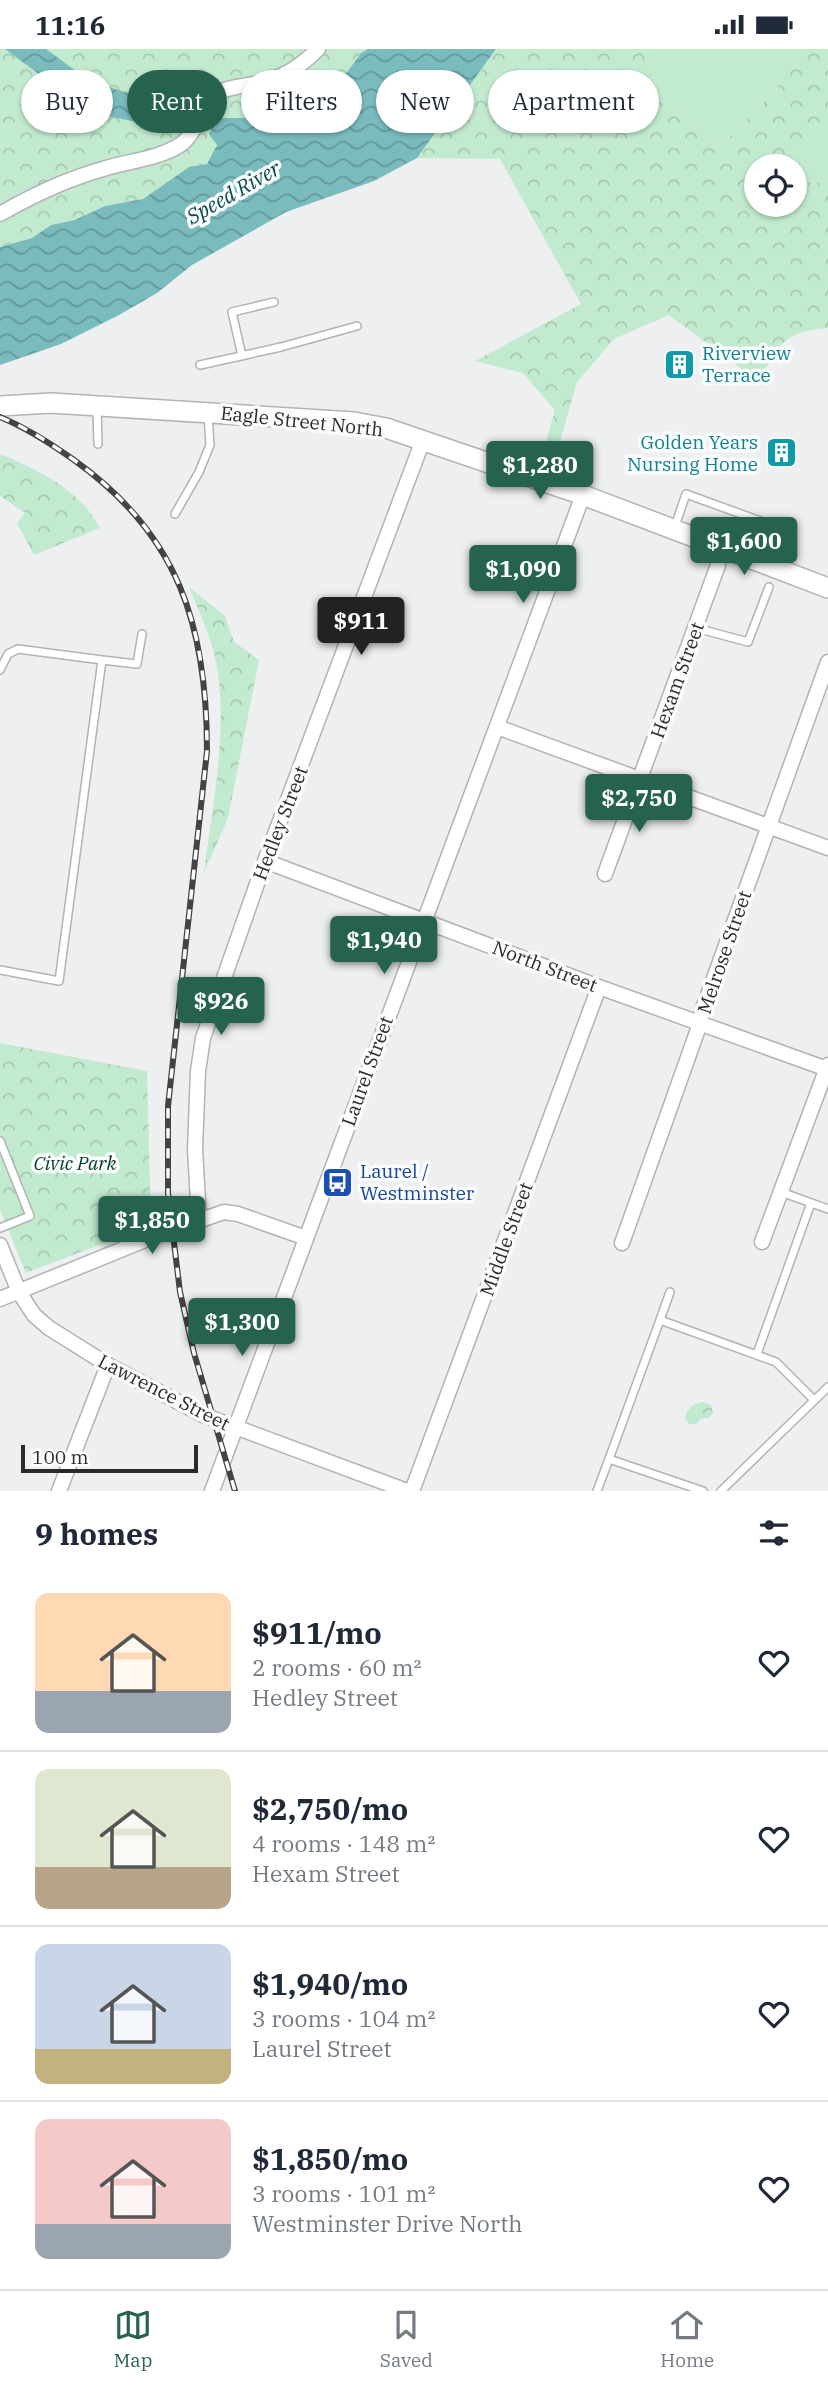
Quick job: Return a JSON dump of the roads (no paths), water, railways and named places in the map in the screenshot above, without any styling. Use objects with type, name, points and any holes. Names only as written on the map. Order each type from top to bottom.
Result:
[{"type":"main road","name":"Eagle Street North","points":[[0,407],[51,403],[97,405],[354,422],[386,428],[674,529],[774,578],[828,588]]},
{"type":"street","points":[[0,214],[26,199],[82,175],[153,156],[179,145],[193,131],[205,105],[216,93],[281,78],[307,61],[318,49]]},
{"type":"street","name":"Hedley Street","points":[[199,1219],[195,1149],[198,1071],[203,1038],[265,861],[423,440]]},
{"type":"street","name":"Laurel Street","points":[[212,1491],[583,495]]},
{"type":"street","name":"Hexam Street","points":[[605,873],[718,565]]},
{"type":"street","name":"Melrose Street","points":[[622,1243],[828,662]]},
{"type":"street","points":[[497,727],[828,848]]},
{"type":"street","name":"North Street","points":[[265,861],[599,987],[827,1067]]},
{"type":"street","name":"Middle Street","points":[[412,1491],[599,987]]},
{"type":"street","points":[[762,1242],[827,1067]]},
{"type":"street","points":[[0,1299],[199,1219],[224,1212],[238,1214],[306,1238]]},
{"type":"street","name":"Lawrence Street","points":[[0,1245],[19,1292],[34,1315],[49,1328],[108,1365],[203,1416],[407,1491]]},
{"type":"street","points":[[59,1491],[108,1365]]},
{"type":"lane","points":[[242,356],[232,312],[274,302]]},
{"type":"lane","points":[[200,365],[357,326]]},
{"type":"lane","points":[[97,405],[98,444]]},
{"type":"lane","points":[[175,514],[200,472],[210,445],[207,411]]},
{"type":"lane","points":[[674,529],[686,494],[788,531],[774,578],[748,642],[696,628]]},
{"type":"lane","points":[[0,670],[8,655],[18,649],[137,663],[142,634]]},
{"type":"lane","points":[[0,970],[60,981],[102,660]]},
{"type":"lane","points":[[0,1140],[30,1216],[0,1228]]},
{"type":"lane","points":[[781,1192],[828,1209]]},
{"type":"lane","points":[[757,1354],[811,1203]]},
{"type":"lane","points":[[597,1491],[670,1291]]},
{"type":"lane","points":[[660,1320],[776,1362],[814,1399]]},
{"type":"lane","points":[[721,1491],[828,1387]]},
{"type":"lane","points":[[609,1459],[703,1491]]},
{"type":"water","points":[[5,49],[46,49],[75,70],[33,70]]},
{"type":"water","name":"Speed River","points":[[368,49],[496,49],[474,79],[474,70],[376,70],[376,133],[435,133],[417,158],[374,181],[286,212],[192,265],[157,293],[119,315],[61,344],[0,365],[0,247],[32,238],[51,225],[75,220],[105,206],[143,199],[189,167],[207,164],[217,145],[209,134],[227,133],[227,118],[241,118],[241,133],[362,133],[362,70],[349,70],[361,53]]},
{"type":"water","points":[[113,88],[127,93],[127,120],[113,117]]},
{"type":"railway","points":[[0,417],[38,436],[74,460],[110,489],[139,520],[162,552],[180,587],[193,624],[206,706],[207,751],[168,1106],[168,1193],[180,1292],[194,1353],[235,1491]]},
{"type":"place","name":"Riverview Terrace","points":[[679,364]]},
{"type":"place","name":"Golden Years Nursing Home","points":[[781,453]]},
{"type":"place","name":"Laurel / Westminster","points":[[337,1182]]},
{"type":"park label","name":"Civic Park","points":[[75,1163]]}]
